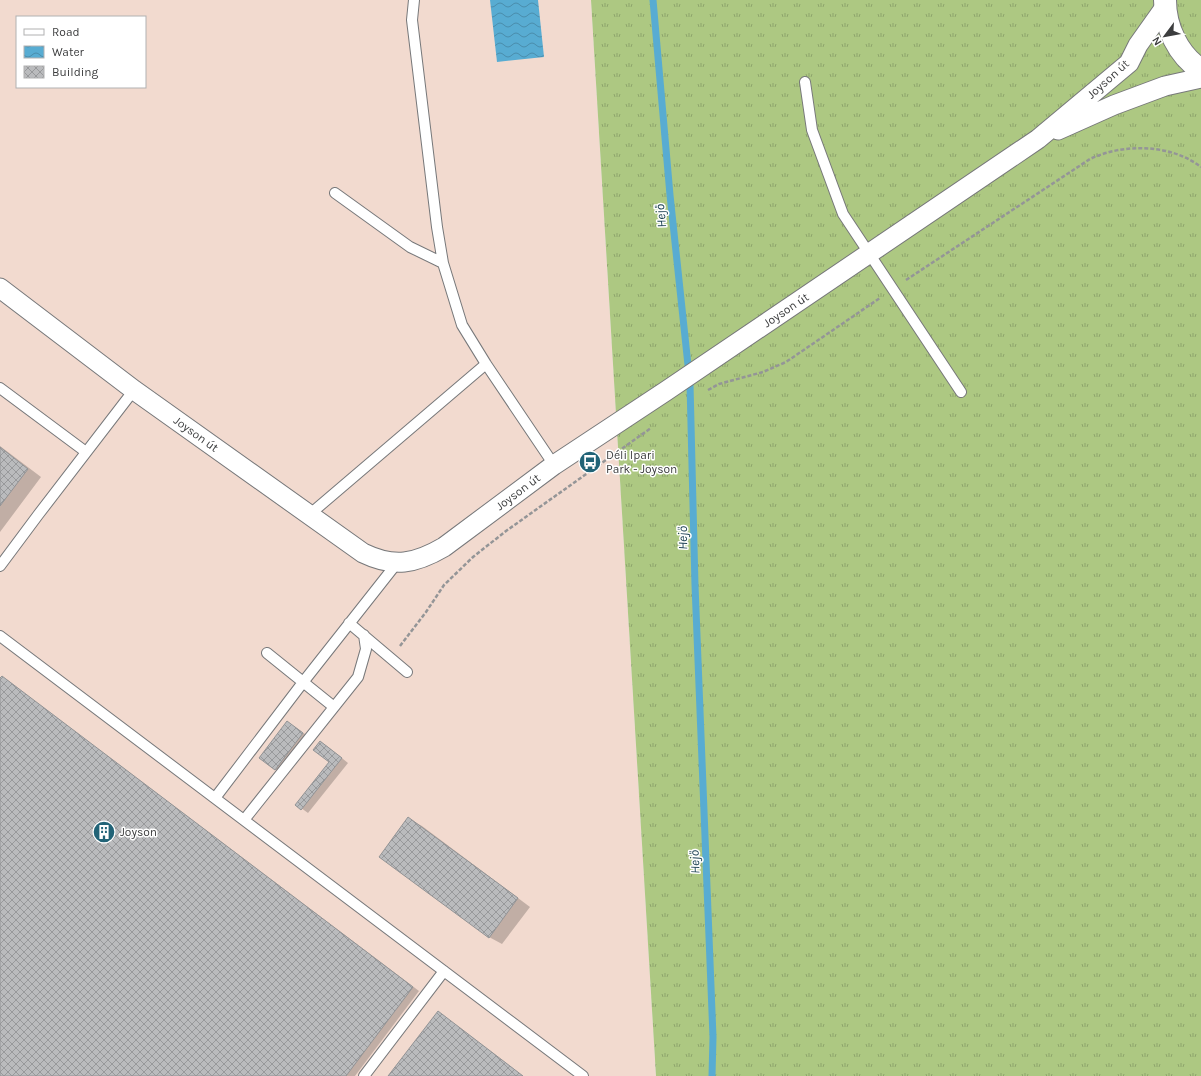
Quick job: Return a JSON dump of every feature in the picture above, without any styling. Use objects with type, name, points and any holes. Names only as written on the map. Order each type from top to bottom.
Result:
[{"type":"main road","points":[[1165,4],[1168,24],[1174,40],[1183,54],[1195,67],[1201,70]]},
{"type":"street","name":"Joyson út","points":[[0,288],[134,390],[363,553],[376,559],[397,563],[407,563],[429,556],[444,547],[554,465],[718,356],[1038,139],[1129,63],[1138,45],[1165,4]]},
{"type":"street","name":"Joyson út","points":[[1038,139],[1114,105],[1164,86],[1201,78]]},
{"type":"lane","points":[[414,0],[412,20],[437,227],[443,263],[462,325],[486,364],[554,465]]},
{"type":"lane","points":[[805,82],[812,130],[842,214],[961,392]]},
{"type":"lane","points":[[335,193],[410,248],[443,263]]},
{"type":"lane","points":[[309,515],[486,364]]},
{"type":"lane","points":[[0,388],[86,452]]},
{"type":"lane","points":[[0,566],[134,390]]},
{"type":"lane","points":[[215,798],[304,681],[397,563]]},
{"type":"lane","points":[[349,623],[407,672]]},
{"type":"lane","points":[[244,820],[358,677],[366,649],[364,635]]},
{"type":"lane","points":[[0,636],[583,1076]]},
{"type":"lane","points":[[267,654],[304,681],[334,707]]},
{"type":"lane","points":[[364,1076],[444,971]]},
{"type":"path","points":[[719,384],[763,372],[786,362],[893,289],[1090,159],[1102,153],[1137,148],[1154,149],[1170,152],[1184,157],[1201,167]]},
{"type":"path","points":[[390,658],[426,612],[444,585],[473,557],[506,531],[657,424]]},
{"type":"shaded area","points":[[0,0],[591,0],[656,1076],[0,1076]]},
{"type":"green space","points":[[591,0],[1201,0],[1201,1076],[656,1076]]},
{"type":"water","points":[[490,0],[538,0],[544,57],[497,62]]},
{"type":"building","points":[[0,447],[28,469],[0,506]]},
{"type":"building","name":"Joyson","points":[[2,676],[413,987],[346,1076],[0,1076],[0,678]]},
{"type":"building","points":[[287,721],[303,733],[275,770],[259,758]]},
{"type":"building","points":[[320,741],[342,758],[301,810],[295,805],[329,762],[313,750]]},
{"type":"building","points":[[408,817],[518,898],[489,938],[379,857]]},
{"type":"building","points":[[438,1011],[523,1076],[388,1076]]},
{"type":"waterway","name":"Hejő","points":[[653,0],[670,195],[690,384],[695,585],[713,1037],[712,1076]]},
{"type":"place","name":"Déli Ipari Park - Joyson","points":[[590,462]]},
{"type":"place","name":"Joyson","points":[[104,832]]}]
